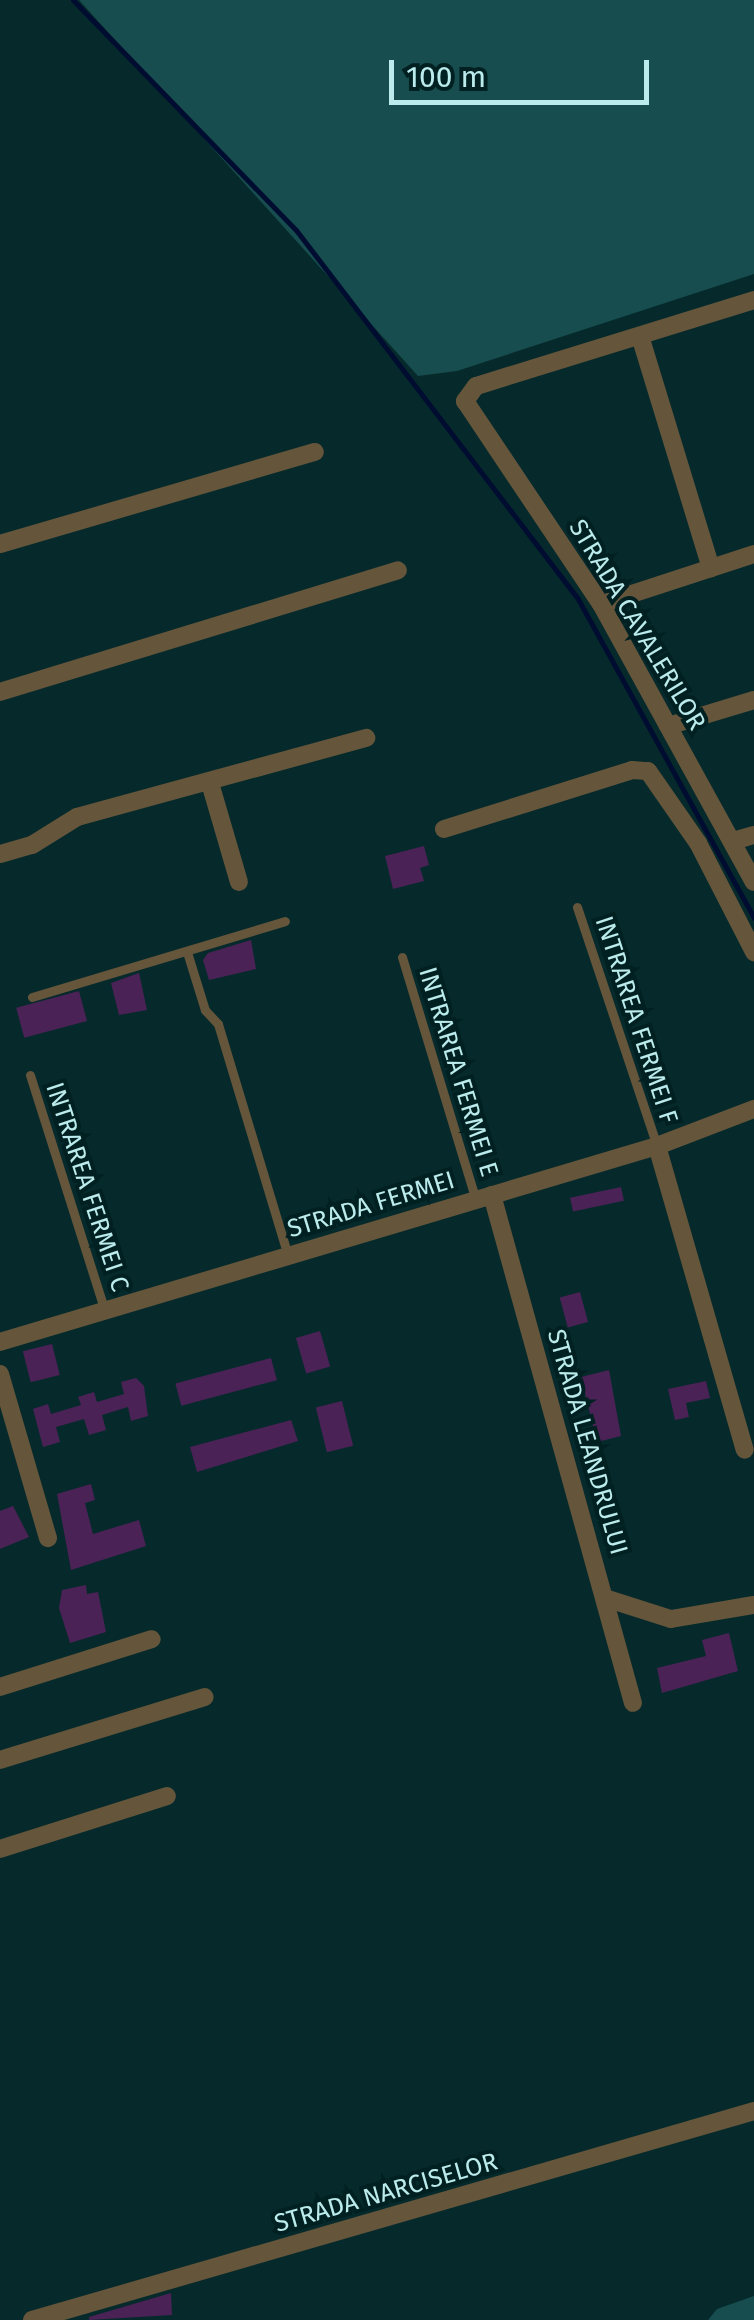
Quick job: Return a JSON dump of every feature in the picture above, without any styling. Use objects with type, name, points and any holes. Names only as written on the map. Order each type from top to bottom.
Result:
[{"type":"street","points":[[711,568],[640,336],[754,300]]},
{"type":"street","name":"STRADA CAVALERILOR","points":[[640,336],[476,386],[465,401],[601,604],[754,882]]},
{"type":"street","points":[[0,544],[315,452]]},
{"type":"street","points":[[601,604],[754,554]]},
{"type":"street","points":[[0,692],[398,570]]},
{"type":"street","points":[[668,726],[754,700]]},
{"type":"street","points":[[0,854],[32,845],[77,818],[366,738]]},
{"type":"street","points":[[444,829],[632,770],[648,771],[698,844],[754,952]]},
{"type":"street","points":[[210,783],[239,882]]},
{"type":"street","points":[[733,841],[754,835]]},
{"type":"street","name":"STRADA FERMEI","points":[[0,1342],[657,1146],[754,1110]]},
{"type":"street","points":[[657,1146],[745,1450]]},
{"type":"street","name":"STRADA LEANDRULUI","points":[[484,1198],[633,1703]]},
{"type":"street","points":[[0,1374],[48,1538]]},
{"type":"street","points":[[604,1598],[671,1619],[754,1605]]},
{"type":"street","points":[[0,1687],[152,1639]]},
{"type":"street","points":[[0,1760],[205,1697]]},
{"type":"street","points":[[0,1849],[167,1796]]},
{"type":"street","name":"STRADA NARCISELOR","points":[[32,2320],[754,2111]]},
{"type":"lane","name":"INTRAREA FERMEI F","points":[[577,907],[657,1146]]},
{"type":"lane","points":[[32,997],[286,921]]},
{"type":"lane","points":[[187,952],[204,1010],[218,1024],[288,1256]]},
{"type":"lane","name":"INTRAREA FERMEI E","points":[[402,956],[484,1198]]},
{"type":"lane","name":"INTRAREA FERMEI C","points":[[30,1075],[105,1310]]},
{"type":"shaded area","points":[[79,0],[754,0],[754,274],[457,371],[418,376]]},
{"type":"shaded area","points":[[754,2296],[754,2320],[708,2320],[717,2309]]},
{"type":"building","points":[[424,846],[429,865],[420,868],[424,881],[393,889],[385,856]]},
{"type":"building","points":[[251,940],[256,969],[209,980],[203,960],[208,953]]},
{"type":"building","points":[[139,973],[147,1010],[119,1015],[111,983]]},
{"type":"building","points":[[79,991],[87,1021],[24,1038],[16,1008]]},
{"type":"building","points":[[621,1187],[624,1201],[573,1212],[570,1198]]},
{"type":"building","points":[[580,1292],[588,1322],[568,1327],[560,1297]]},
{"type":"building","points":[[320,1331],[330,1367],[306,1373],[296,1338]]},
{"type":"building","points":[[52,1344],[60,1375],[31,1382],[23,1351]]},
{"type":"building","points":[[271,1358],[277,1380],[181,1406],[175,1384]]},
{"type":"building","points":[[609,1370],[621,1436],[597,1442],[581,1377]]},
{"type":"building","points":[[136,1378],[144,1386],[148,1416],[131,1421],[128,1407],[102,1415],[106,1430],[89,1435],[84,1419],[56,1427],[60,1442],[43,1447],[33,1409],[48,1404],[51,1414],[81,1405],[78,1397],[94,1392],[97,1402],[124,1394],[121,1382]]},
{"type":"building","points":[[706,1381],[710,1398],[686,1403],[689,1417],[675,1420],[668,1389]]},
{"type":"building","points":[[342,1401],[353,1446],[327,1452],[316,1408]]},
{"type":"building","points":[[291,1420],[298,1441],[197,1472],[190,1447]]},
{"type":"building","points":[[91,1484],[95,1500],[85,1503],[93,1534],[139,1520],[146,1546],[71,1570],[57,1494]]},
{"type":"building","points":[[13,1506],[29,1537],[0,1549],[0,1511]]},
{"type":"building","points":[[86,1585],[87,1594],[98,1592],[106,1632],[70,1643],[59,1608],[62,1590]]},
{"type":"building","points":[[729,1633],[738,1671],[662,1693],[657,1668],[706,1656],[702,1640]]},
{"type":"building","points":[[171,2293],[172,2315],[89,2320],[89,2317]]},
{"type":"waterway","points":[[73,0],[296,230],[578,599],[754,918]]}]
